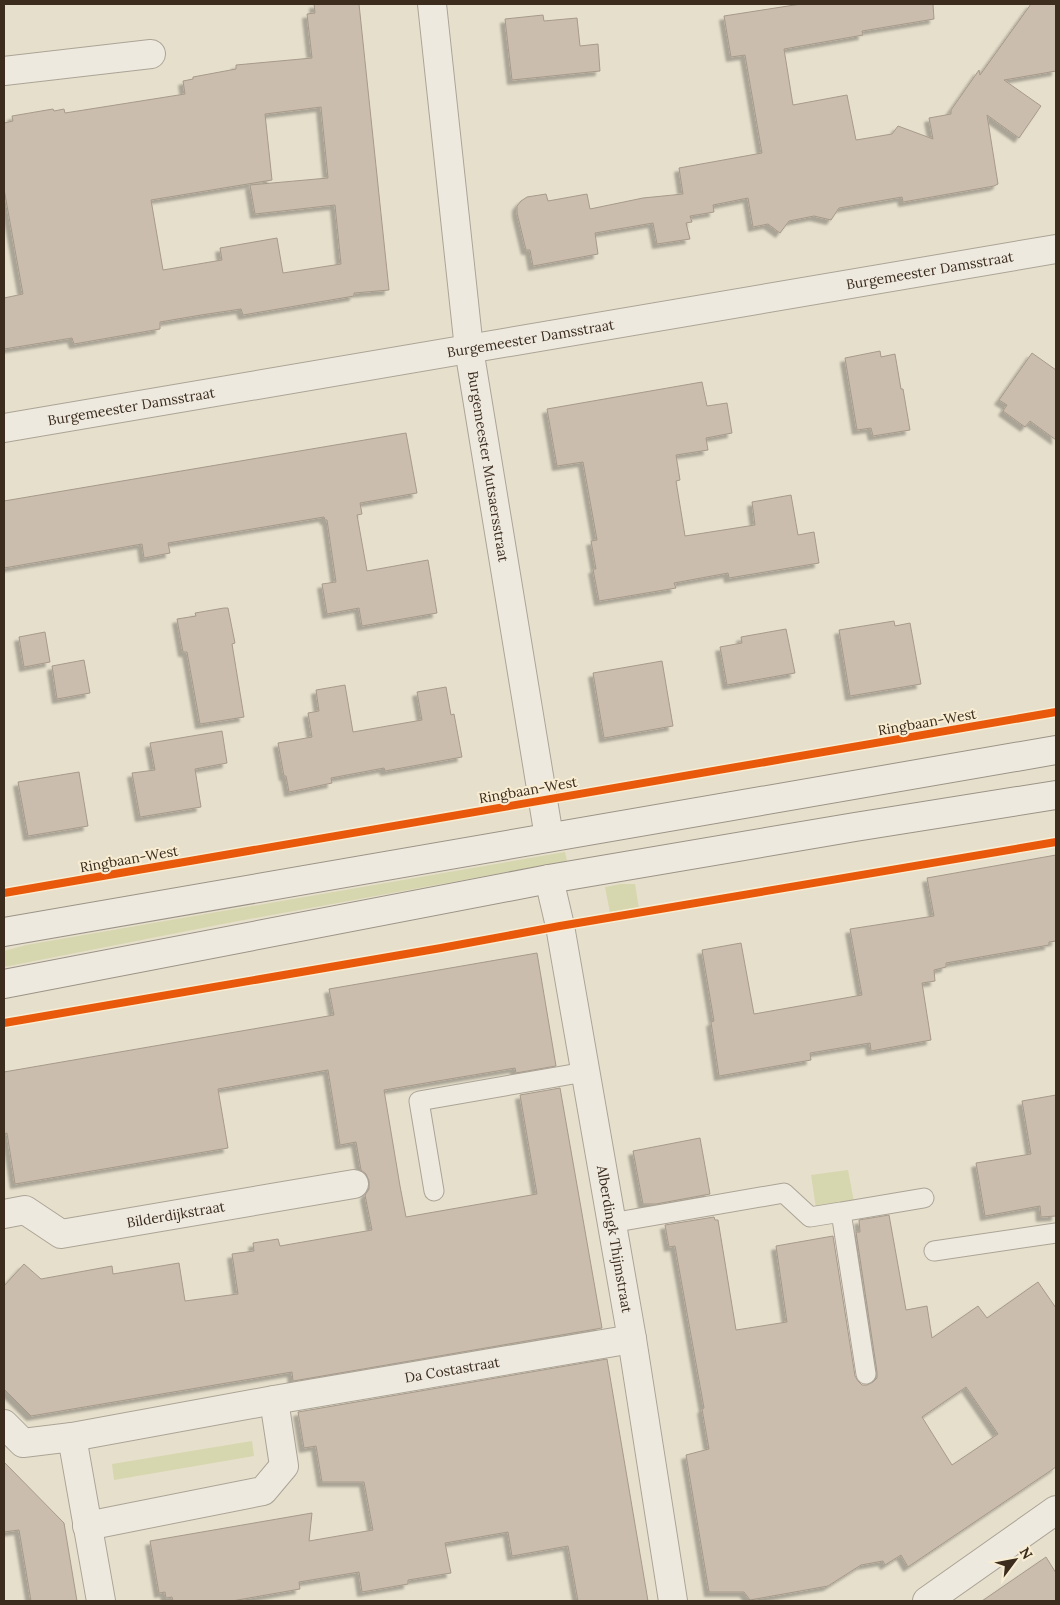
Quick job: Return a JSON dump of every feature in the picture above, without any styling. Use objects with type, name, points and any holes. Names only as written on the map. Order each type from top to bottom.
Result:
[{"type":"street","name":"Burgemeester Mutsaersstraat","points":[[432,4],[469,349],[549,837]]},
{"type":"street","points":[[4,71],[151,54]]},
{"type":"street","name":"Burgemeester Damsstraat","points":[[4,428],[1056,249]]},
{"type":"street","points":[[4,932],[1056,750]]},
{"type":"street","points":[[4,984],[550,879],[1056,795]]},
{"type":"street","name":"Alberdingk Thijmstraat","points":[[550,879],[560,926],[632,1339],[673,1601]]},
{"type":"street","name":"Bilderdijkstraat","points":[[4,1214],[25,1210],[62,1234],[354,1184]]},
{"type":"street","name":"Da Costastraat","points":[[72,1437],[274,1400],[632,1339]]},
{"type":"street","points":[[87,1526],[263,1491],[284,1466],[274,1400]]},
{"type":"street","points":[[4,1424],[23,1443],[72,1437],[101,1601]]},
{"type":"street","points":[[927,1601],[1053,1520]]},
{"type":"lane","points":[[434,1191],[419,1100],[585,1072]]},
{"type":"lane","points":[[611,1222],[784,1193],[810,1217],[924,1198]]},
{"type":"lane","points":[[841,1212],[866,1374]]},
{"type":"lane","points":[[934,1251],[1056,1232]]},
{"type":"green space","points":[[565,852],[567,861],[233,922],[4,967],[4,951],[26,945]]},
{"type":"green space","points":[[635,884],[639,909],[610,913],[605,887]]},
{"type":"green space","points":[[848,1170],[854,1202],[816,1208],[811,1175]]},
{"type":"green space","points":[[252,1441],[254,1456],[114,1480],[112,1464]]},
{"type":"building","points":[[314,4],[359,4],[389,290],[354,293],[354,296],[243,315],[241,309],[160,322],[160,329],[74,344],[72,338],[4,349],[4,298],[23,294],[4,189],[4,123],[13,121],[12,116],[53,109],[54,111],[64,109],[65,113],[185,94],[183,81],[193,79],[193,77],[236,69],[236,65],[312,58],[307,14],[315,13]],"holes":[[[321,107],[328,178],[250,185],[255,214],[335,205],[341,264],[283,273],[277,238],[220,248],[222,260],[163,270],[151,200],[272,180],[265,114]]]},
{"type":"building","points":[[801,4],[933,4],[934,19],[862,31],[863,35],[784,49],[793,105],[847,95],[856,140],[892,134],[898,126],[933,139],[929,118],[951,114],[951,110],[979,70],[980,75],[1031,4],[1056,4],[1056,71],[1004,80],[1041,106],[1019,138],[987,115],[998,184],[903,202],[902,197],[839,208],[831,220],[814,216],[789,221],[780,233],[768,224],[753,227],[748,198],[713,205],[714,212],[690,216],[692,222],[686,223],[690,239],[657,244],[653,223],[595,233],[598,254],[533,266],[530,250],[526,250],[517,213],[517,206],[527,197],[546,194],[548,201],[587,194],[590,209],[643,198],[683,194],[679,168],[762,153],[745,55],[731,57],[724,16]]},
{"type":"building","points":[[543,15],[544,21],[577,18],[580,46],[598,44],[600,71],[512,80],[505,19]]},
{"type":"building","points":[[880,351],[881,357],[895,354],[910,430],[873,436],[871,428],[857,430],[845,358]]},
{"type":"building","points":[[1032,353],[1056,370],[1056,440],[1030,421],[1025,427],[1003,411],[1007,405],[999,400]]},
{"type":"building","points":[[702,382],[707,406],[727,403],[732,433],[706,438],[708,450],[676,455],[680,480],[676,481],[685,536],[755,525],[752,502],[791,495],[798,535],[814,532],[819,563],[729,578],[728,573],[674,583],[676,588],[599,601],[593,569],[596,569],[591,541],[597,540],[583,462],[557,466],[547,409]]},
{"type":"building","points":[[406,433],[417,493],[360,503],[362,514],[357,515],[367,571],[428,560],[437,613],[362,626],[359,608],[327,614],[322,584],[336,582],[327,520],[324,517],[168,543],[170,553],[144,558],[142,544],[4,568],[4,501]]},
{"type":"building","points":[[228,608],[235,643],[232,644],[244,717],[200,724],[187,652],[183,652],[177,619],[196,616],[195,613]]},
{"type":"building","points":[[894,621],[895,626],[910,623],[921,684],[850,696],[839,630]]},
{"type":"building","points":[[786,629],[795,673],[727,685],[720,647],[742,643],[741,637]]},
{"type":"building","points":[[45,632],[50,662],[24,667],[19,637]]},
{"type":"building","points":[[84,660],[90,693],[57,699],[52,666]]},
{"type":"building","points":[[662,661],[673,726],[604,738],[593,673]]},
{"type":"building","points":[[345,685],[353,732],[422,720],[417,692],[446,687],[451,715],[454,714],[462,757],[385,771],[384,768],[331,778],[332,783],[289,792],[278,743],[312,737],[308,713],[319,711],[316,690]]},
{"type":"building","points":[[222,731],[227,763],[195,769],[201,807],[140,817],[132,773],[155,770],[150,743]]},
{"type":"building","points":[[79,772],[88,826],[28,836],[18,782]]},
{"type":"building","points":[[1056,855],[1056,941],[1049,942],[1049,945],[946,963],[946,967],[934,970],[935,981],[922,983],[931,1040],[871,1051],[870,1043],[810,1053],[811,1060],[719,1076],[711,1022],[714,1021],[702,950],[741,943],[754,1014],[862,995],[850,929],[934,916],[927,878]]},
{"type":"building","points":[[537,953],[556,1066],[516,1073],[515,1068],[384,1090],[400,1186],[406,1217],[537,1194],[520,1095],[560,1088],[602,1328],[293,1381],[292,1372],[31,1416],[4,1389],[4,1286],[24,1264],[41,1279],[112,1266],[113,1274],[179,1263],[185,1301],[238,1294],[232,1254],[254,1251],[253,1243],[278,1239],[280,1246],[372,1230],[365,1195],[369,1189],[369,1181],[366,1174],[361,1170],[356,1142],[340,1145],[328,1070],[218,1089],[228,1148],[15,1184],[7,1133],[4,1134],[4,1072],[334,1015],[329,989]]},
{"type":"building","points":[[1056,1095],[1056,1216],[1041,1217],[1040,1206],[985,1216],[976,1163],[1031,1154],[1022,1101]]},
{"type":"building","points":[[700,1138],[710,1194],[656,1204],[643,1204],[633,1151]]},
{"type":"building","points":[[889,1215],[906,1310],[927,1306],[932,1338],[978,1306],[987,1318],[1038,1282],[1056,1308],[1056,1467],[908,1567],[901,1555],[885,1565],[883,1561],[861,1565],[828,1586],[750,1600],[744,1592],[709,1592],[686,1455],[709,1449],[702,1409],[704,1408],[675,1246],[669,1247],[665,1225],[714,1217],[715,1220],[718,1220],[736,1330],[787,1322],[776,1246],[833,1236],[855,1376],[862,1385],[867,1385],[877,1378],[877,1372],[856,1232],[860,1232],[859,1220]],"holes":[[[966,1387],[998,1434],[952,1465],[922,1417]]]},
{"type":"building","points":[[607,1359],[648,1601],[578,1601],[568,1546],[512,1556],[508,1532],[445,1543],[451,1573],[408,1580],[408,1584],[362,1592],[359,1572],[299,1582],[300,1589],[232,1601],[173,1601],[172,1597],[166,1598],[165,1592],[159,1593],[150,1541],[312,1513],[309,1541],[373,1530],[364,1482],[322,1482],[316,1446],[304,1448],[298,1412]]},
{"type":"building","points":[[4,1462],[64,1523],[77,1601],[31,1601],[19,1530],[4,1532]]},
{"type":"building","points":[[1046,1557],[1056,1573],[1056,1601],[982,1601]]},
{"type":"cycle path","name":"Ringbaan-West","points":[[4,893],[1056,712]]},
{"type":"cycle path","points":[[4,1023],[1056,842]]}]
